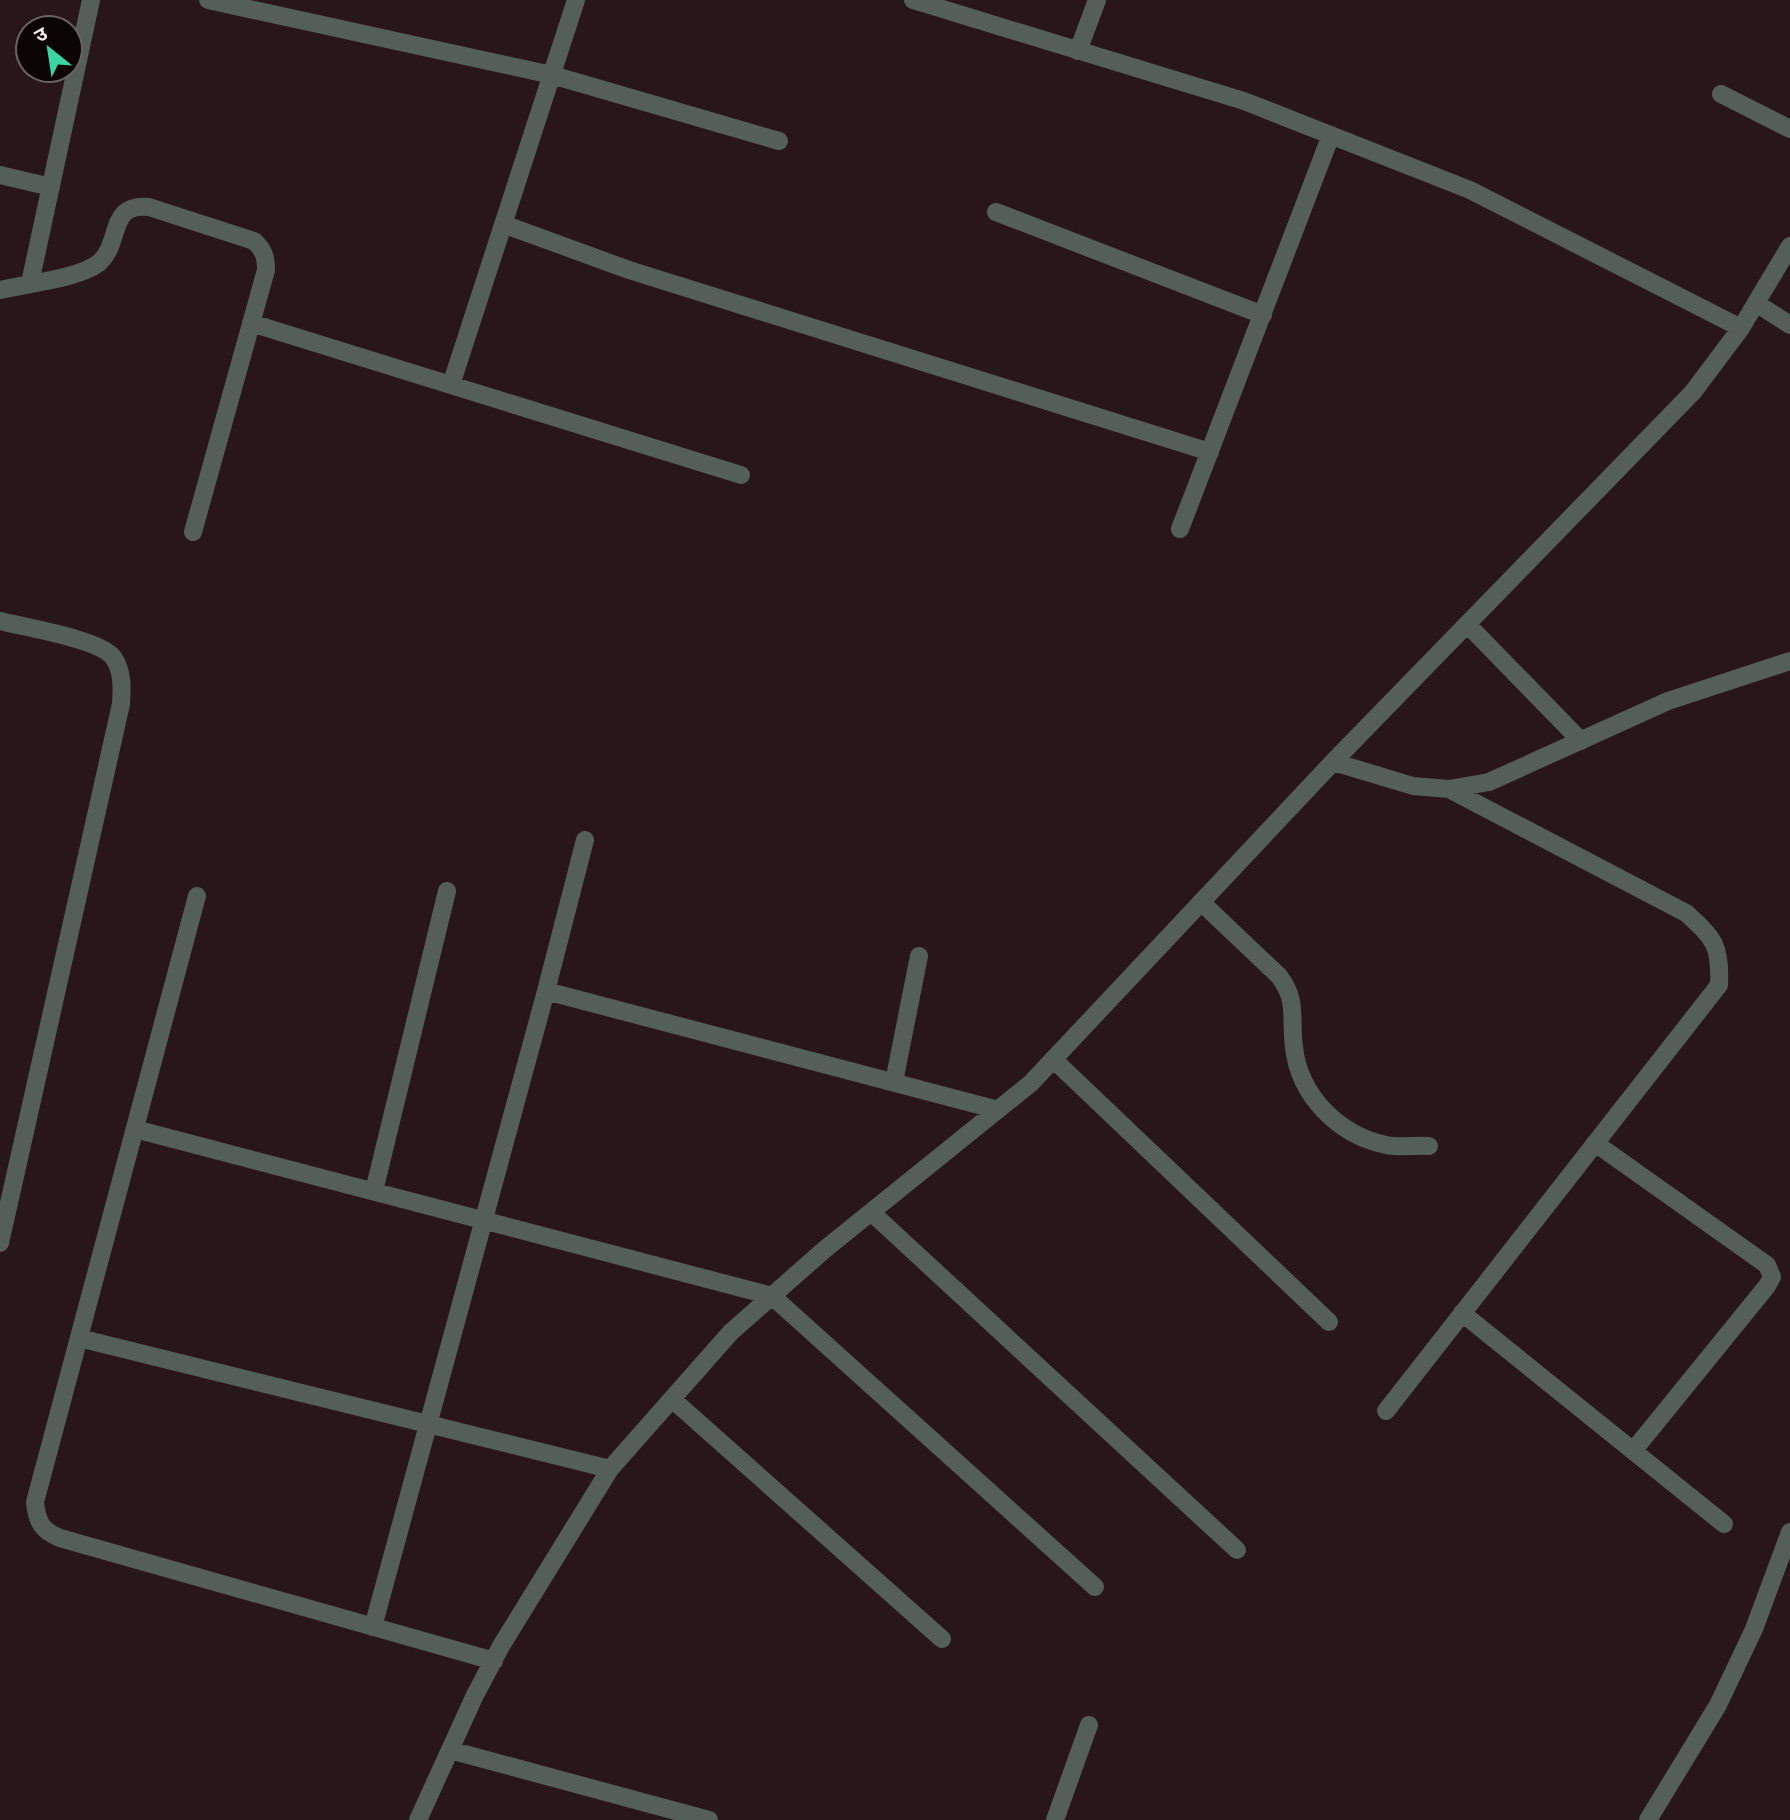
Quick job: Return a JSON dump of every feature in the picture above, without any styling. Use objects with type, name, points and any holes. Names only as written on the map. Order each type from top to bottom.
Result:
[{"type":"street","points":[[30,284],[91,0]]},
{"type":"street","points":[[208,0],[552,75],[779,141]]},
{"type":"street","points":[[450,385],[576,0]]},
{"type":"street","points":[[913,0],[939,4],[1078,51],[1244,101],[1471,190],[1741,328]]},
{"type":"street","points":[[1078,51],[1097,0]]},
{"type":"street","points":[[1721,94],[1790,129]]},
{"type":"street","points":[[1180,529],[1331,135]]},
{"type":"street","points":[[0,175],[51,187]]},
{"type":"street","points":[[0,290],[82,272],[100,261],[112,243],[120,217],[126,209],[136,206],[149,207],[254,241],[262,248],[266,258],[266,270],[193,532]]},
{"type":"street","points":[[996,212],[1263,315]]},
{"type":"street","points":[[503,224],[629,271],[1210,452]]},
{"type":"street","points":[[418,1820],[475,1695],[610,1469],[731,1332],[871,1212],[1031,1083],[1333,762],[1693,392],[1741,328],[1790,246]]},
{"type":"street","points":[[1756,303],[1790,325]]},
{"type":"street","points":[[251,323],[741,475]]},
{"type":"street","points":[[0,621],[86,641],[112,656],[122,679],[121,704],[0,1243]]},
{"type":"street","points":[[1467,624],[1581,741]]},
{"type":"street","points":[[1333,762],[1413,786],[1449,789],[1489,782],[1668,701],[1790,661]]},
{"type":"street","points":[[1386,1411],[1719,985],[1720,959],[1709,934],[1686,913],[1449,789]]},
{"type":"street","points":[[373,1627],[585,840]]},
{"type":"street","points":[[374,1191],[447,891]]},
{"type":"street","points":[[197,896],[35,1502],[37,1518],[46,1532],[494,1661]]},
{"type":"street","points":[[1201,902],[1290,989],[1296,1065],[1316,1103],[1347,1131],[1387,1145],[1429,1146]]},
{"type":"street","points":[[894,1082],[919,957]]},
{"type":"street","points":[[546,991],[998,1110]]},
{"type":"street","points":[[1053,1059],[1329,1322]]},
{"type":"street","points":[[135,1129],[772,1296],[1095,1587]]},
{"type":"street","points":[[1595,1143],[1767,1265],[1772,1277],[1633,1451]]},
{"type":"street","points":[[871,1212],[1237,1550]]},
{"type":"street","points":[[1462,1313],[1724,1524]]},
{"type":"street","points":[[79,1338],[610,1469]]},
{"type":"street","points":[[672,1399],[942,1639]]},
{"type":"street","points":[[1648,1820],[1718,1705],[1754,1629],[1790,1532]]},
{"type":"street","points":[[1055,1820],[1089,1725]]},
{"type":"street","points":[[450,1750],[709,1820]]}]
